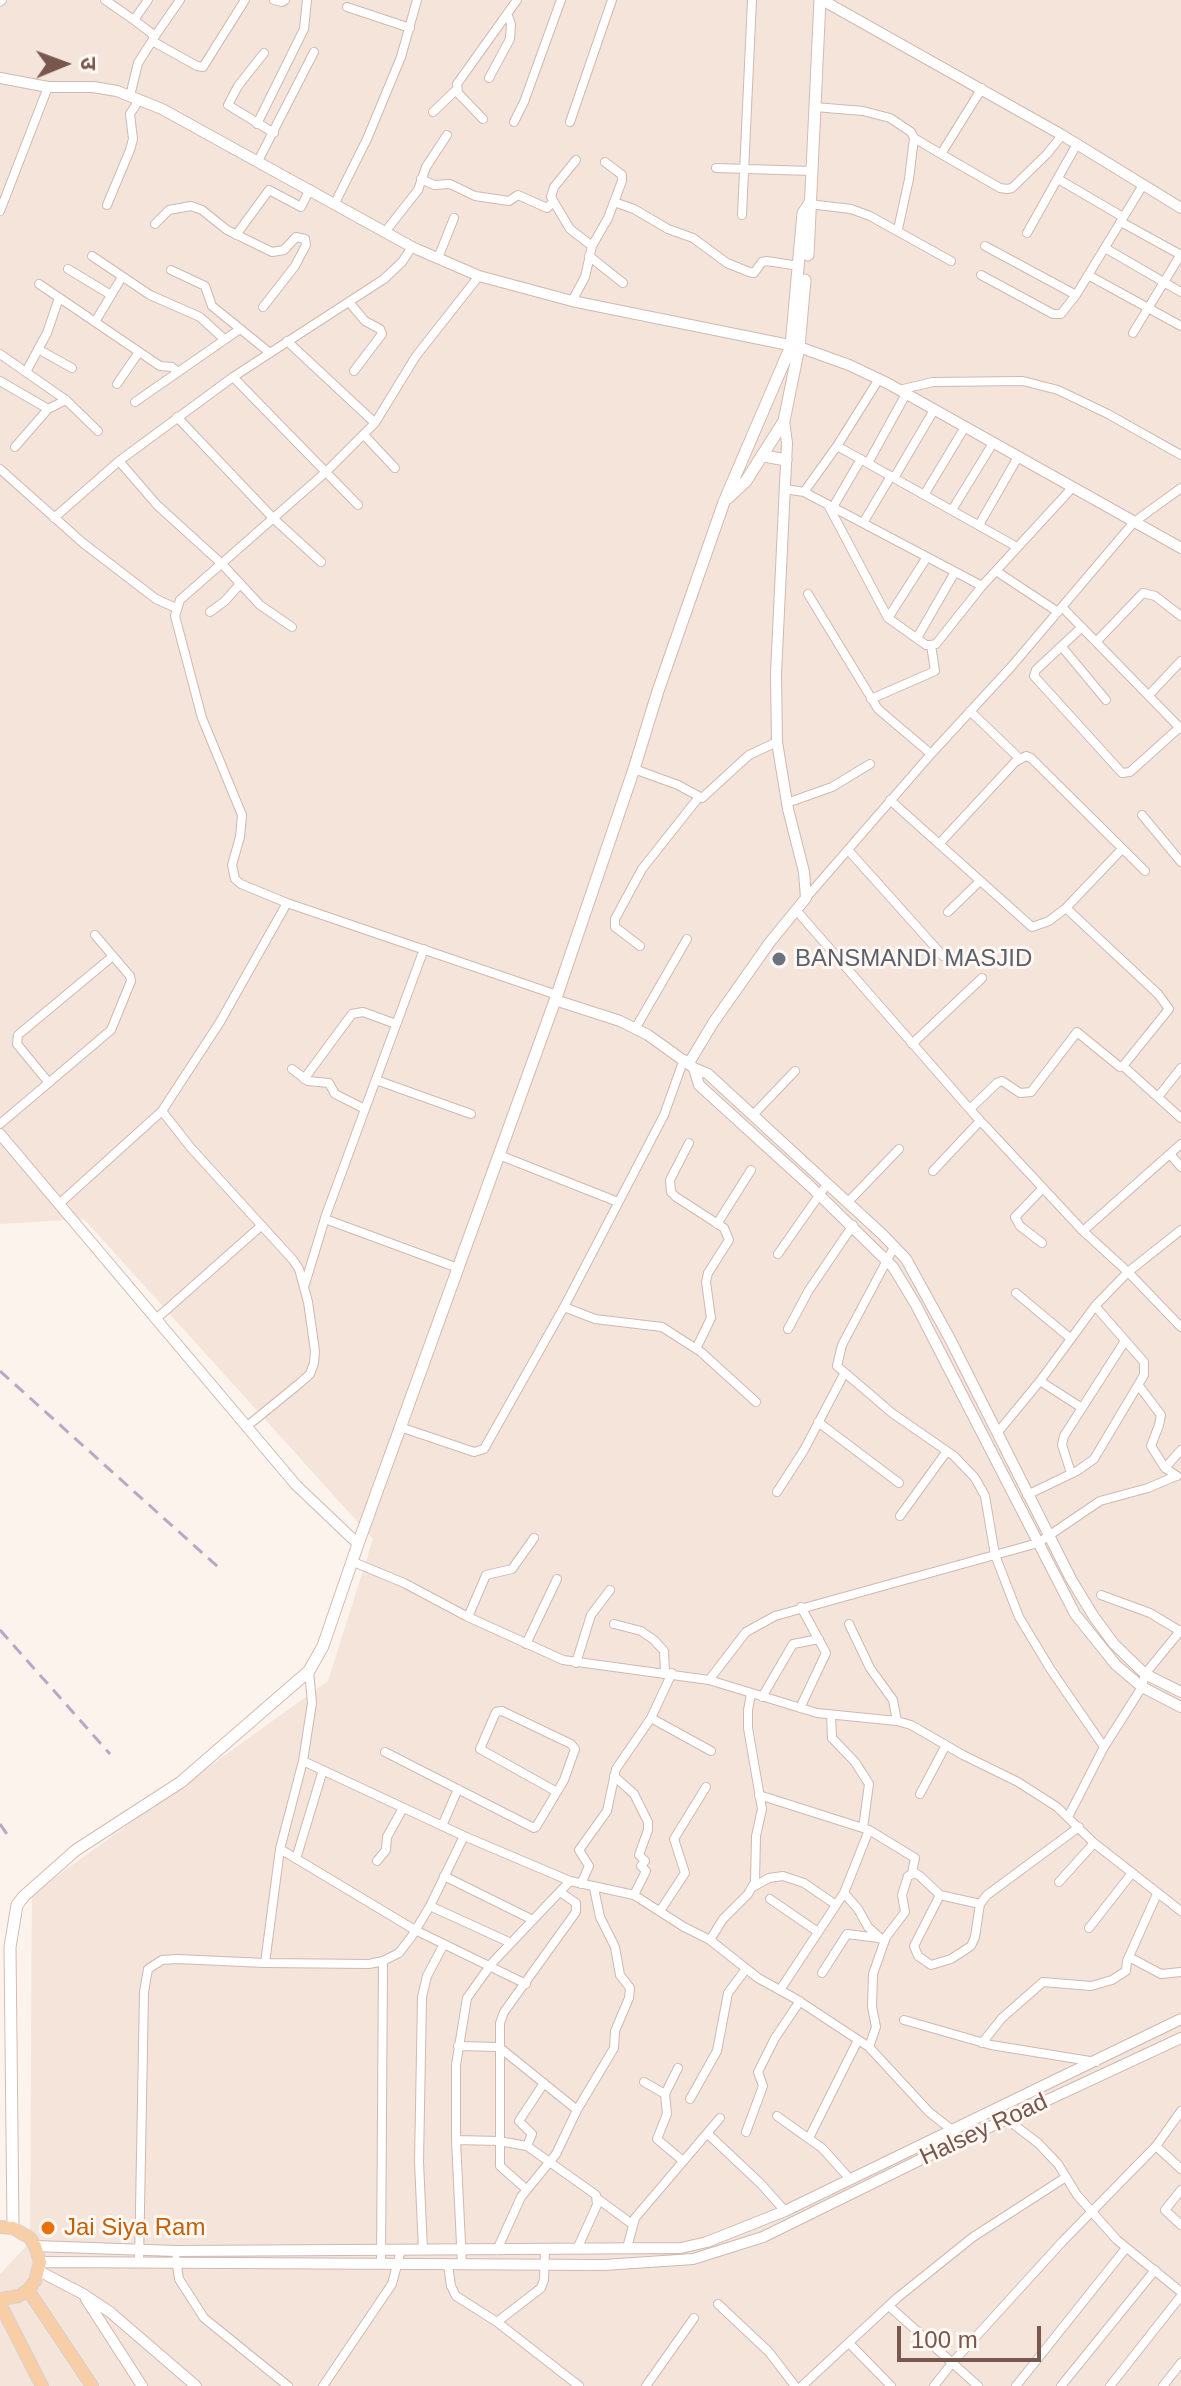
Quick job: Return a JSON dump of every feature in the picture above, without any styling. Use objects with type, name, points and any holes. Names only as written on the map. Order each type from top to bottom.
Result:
[{"type":"main road","points":[[724,502],[746,481],[784,421],[811,214],[809,204],[821,0]]},
{"type":"main road","points":[[42,2386],[0,2302],[28,2290],[39,2266],[35,2246],[22,2232],[7,2228],[10,1947],[17,1905],[76,1850],[181,1782],[309,1671],[323,1646],[351,1561],[556,998],[724,502],[795,346],[803,213],[809,204]]},
{"type":"main road","points":[[778,378],[791,382]]},
{"type":"main road","points":[[755,431],[773,439]]},
{"type":"main road","points":[[764,456],[786,460]]},
{"type":"main road","points":[[28,2290],[92,2386]]},
{"type":"street","points":[[105,0],[154,38],[203,67],[245,0]]},
{"type":"street","points":[[134,20],[148,0]]},
{"type":"street","points":[[107,205],[133,139],[130,114],[138,63],[180,0]]},
{"type":"street","points":[[274,0],[285,0]]},
{"type":"street","points":[[257,124],[304,29],[307,0]]},
{"type":"street","points":[[335,203],[367,139],[401,57],[417,0]]},
{"type":"street","points":[[433,112],[457,89],[459,78],[517,0]]},
{"type":"street","points":[[514,122],[561,0]]},
{"type":"street","points":[[570,122],[612,0]]},
{"type":"street","points":[[742,215],[752,0]]},
{"type":"street","points":[[821,0],[982,88],[1181,208]]},
{"type":"street","points":[[347,7],[410,28]]},
{"type":"street","points":[[489,78],[510,39],[508,16]]},
{"type":"street","points":[[258,161],[314,52]]},
{"type":"street","points":[[264,53],[228,103],[230,108],[274,133]]},
{"type":"street","points":[[0,78],[48,87],[93,87],[117,91],[162,109],[412,247],[479,276],[572,301],[795,346],[879,379],[1181,548]]},
{"type":"street","points":[[0,211],[48,87]]},
{"type":"street","points":[[941,154],[982,88]]},
{"type":"street","points":[[457,89],[483,119]]},
{"type":"street","points":[[815,107],[863,111],[890,118],[907,126],[914,138],[1000,188],[1007,189],[1012,188],[1047,154],[1062,135]]},
{"type":"street","points":[[385,232],[418,190],[432,157],[447,135]]},
{"type":"street","points":[[898,229],[914,138]]},
{"type":"street","points":[[1027,233],[1077,144]]},
{"type":"street","points":[[576,160],[551,192],[553,202],[573,232],[592,246]]},
{"type":"street","points":[[572,301],[588,270],[592,246],[614,202],[622,175],[605,162]]},
{"type":"street","points":[[716,168],[811,171]]},
{"type":"street","points":[[421,179],[434,185],[450,184],[475,196],[509,201],[518,195],[547,208],[553,202]]},
{"type":"street","points":[[1058,179],[1181,254],[1133,333]]},
{"type":"street","points":[[981,275],[1053,314],[1064,312],[1143,185]]},
{"type":"street","points":[[236,235],[269,190],[301,207],[310,189]]},
{"type":"street","points":[[614,202],[693,238],[727,263],[749,272],[754,273],[762,262],[767,261],[799,266]]},
{"type":"street","points":[[809,204],[851,209],[898,229],[951,261]]},
{"type":"street","points":[[155,224],[169,210],[191,206],[202,210],[236,235],[278,252],[296,237],[307,242],[295,266],[263,307]]},
{"type":"street","points":[[438,258],[454,218]]},
{"type":"street","points":[[985,246],[1076,295]]},
{"type":"street","points":[[54,518],[119,461],[177,417],[384,279],[412,247]]},
{"type":"street","points":[[1105,248],[1181,292]]},
{"type":"street","points":[[92,256],[159,300],[200,317],[224,339]]},
{"type":"street","points":[[589,256],[623,283]]},
{"type":"street","points":[[68,269],[111,295]]},
{"type":"street","points":[[171,270],[205,286],[212,306],[270,353]]},
{"type":"street","points":[[1088,275],[1181,326]]},
{"type":"street","points":[[479,276],[416,356],[375,423],[327,471],[180,600],[176,608],[175,616],[202,718],[242,815],[232,873],[241,884],[287,903],[424,949],[620,1021],[708,1074],[906,1259],[998,1432],[1049,1537],[1094,1617],[1114,1644],[1145,1674],[1181,1692]]},
{"type":"street","points":[[95,322],[122,277]]},
{"type":"street","points":[[39,284],[160,366],[172,367],[178,372]]},
{"type":"street","points":[[27,370],[47,333],[59,298]]},
{"type":"street","points":[[349,302],[365,321],[380,329],[382,334],[354,371]]},
{"type":"street","points":[[135,402],[240,329]]},
{"type":"street","points":[[287,341],[375,423]]},
{"type":"street","points":[[38,349],[72,368]]},
{"type":"street","points":[[117,384],[139,352]]},
{"type":"street","points":[[0,354],[66,400],[98,431]]},
{"type":"street","points":[[233,377],[358,505]]},
{"type":"street","points":[[804,492],[879,379]]},
{"type":"street","points":[[0,381],[48,409]]},
{"type":"street","points":[[830,506],[864,461],[902,392],[933,382],[1023,381],[1058,390],[1181,455]]},
{"type":"street","points":[[15,447],[48,409],[66,400]]},
{"type":"street","points":[[863,523],[934,410]]},
{"type":"street","points":[[177,417],[274,519],[321,562]]},
{"type":"street","points":[[784,421],[786,460],[776,674],[777,742],[787,803],[801,857],[806,898]]},
{"type":"street","points":[[924,495],[965,427]]},
{"type":"street","points":[[364,435],[395,468]]},
{"type":"street","points":[[952,510],[993,443]]},
{"type":"street","points":[[837,446],[1017,547]]},
{"type":"street","points":[[979,525],[1018,457]]},
{"type":"street","points":[[119,461],[157,505],[267,610],[292,627]]},
{"type":"street","points":[[0,469],[54,518],[156,599],[176,608]]},
{"type":"street","points":[[830,506],[888,618],[926,645],[931,645],[936,644],[982,586],[1072,488]]},
{"type":"street","points":[[785,489],[804,492],[982,586]]},
{"type":"street","points":[[400,1427],[474,1452],[484,1449],[564,1307],[689,1064],[713,1023],[770,942],[1134,522],[1180,490]]},
{"type":"street","points":[[888,618],[927,557]]},
{"type":"street","points":[[996,571],[1082,627],[1180,728],[1130,772],[1122,773],[1034,676],[1036,670],[1082,627]]},
{"type":"street","points":[[917,638],[955,572]]},
{"type":"street","points":[[210,612],[240,584]]},
{"type":"street","points":[[1096,642],[1143,593],[1155,596],[1181,616]]},
{"type":"street","points":[[808,594],[871,699],[886,718],[931,754]]},
{"type":"street","points":[[871,699],[935,671],[931,645]]},
{"type":"street","points":[[1062,647],[1106,700]]},
{"type":"street","points":[[1149,695],[1181,661]]},
{"type":"street","points":[[970,711],[1020,759]]},
{"type":"street","points":[[634,769],[705,798],[730,770],[749,755],[777,742]]},
{"type":"street","points":[[939,844],[1026,756],[1145,871]]},
{"type":"street","points":[[787,803],[832,787],[870,764]]},
{"type":"street","points":[[640,946],[615,927],[615,919],[642,869],[699,797]]},
{"type":"street","points":[[890,800],[1032,927],[1049,921],[1066,908],[1122,849]]},
{"type":"street","points":[[1142,815],[1181,862]]},
{"type":"street","points":[[849,851],[943,956]]},
{"type":"street","points":[[948,912],[979,882]]},
{"type":"street","points":[[59,1204],[162,1111],[220,1022],[287,903]]},
{"type":"street","points":[[1066,908],[1158,994],[1169,1009],[1123,1066],[1181,1118]]},
{"type":"street","points":[[796,910],[980,1121],[1083,1231],[1181,1327]]},
{"type":"street","points":[[0,1124],[111,1030],[131,981],[95,935]]},
{"type":"street","points":[[635,1029],[687,939]]},
{"type":"street","points":[[305,1285],[325,1219],[424,949]]},
{"type":"street","points":[[49,1083],[17,1044],[18,1035],[113,956]]},
{"type":"street","points":[[912,1044],[982,978]]},
{"type":"street","points":[[304,1079],[352,1014],[363,1012],[396,1024]]},
{"type":"street","points":[[970,1109],[1002,1081],[1020,1093],[1031,1092],[1077,1032],[1120,1067]]},
{"type":"street","points":[[689,1064],[699,1085],[887,1259],[916,1305],[1075,1614],[1099,1647],[1142,1687],[1181,1707]]},
{"type":"street","points":[[1158,1097],[1181,1068]]},
{"type":"street","points":[[292,1069],[304,1079],[326,1082],[335,1094],[365,1109]]},
{"type":"street","points":[[753,1115],[795,1071]]},
{"type":"street","points":[[376,1080],[471,1114]]},
{"type":"street","points":[[162,1111],[293,1260],[305,1285],[315,1351],[310,1374],[246,1427]]},
{"type":"street","points":[[933,1171],[980,1121]]},
{"type":"street","points":[[0,1134],[296,1485],[358,1544]]},
{"type":"street","points":[[689,1143],[670,1180],[671,1192],[728,1233],[729,1240],[708,1273],[706,1282],[711,1318],[696,1349]]},
{"type":"street","points":[[1083,1231],[1181,1144]]},
{"type":"street","points":[[847,1203],[899,1149]]},
{"type":"street","points":[[1170,1154],[1181,1167]]},
{"type":"street","points":[[499,1155],[618,1202]]},
{"type":"street","points":[[717,1224],[751,1170]]},
{"type":"street","points":[[778,1254],[827,1184]]},
{"type":"street","points":[[1042,1243],[1020,1226],[1015,1217],[1043,1188]]},
{"type":"street","points":[[325,1219],[458,1268]]},
{"type":"street","points":[[788,1329],[809,1290],[855,1228],[866,1220]]},
{"type":"street","points":[[156,1319],[261,1226]]},
{"type":"street","points":[[998,1432],[1095,1306],[1128,1272],[1181,1230]]},
{"type":"street","points":[[894,1247],[837,1357],[837,1366],[892,1413],[960,1461],[983,1490],[995,1555],[1028,1632],[1104,1747]]},
{"type":"street","points":[[1016,1293],[1070,1338]]},
{"type":"street","points":[[1027,1495],[1071,1473],[1098,1454],[1144,1375],[1145,1365],[1095,1306]]},
{"type":"street","points":[[564,1307],[595,1319],[653,1324],[696,1349],[756,1402]]},
{"type":"street","points":[[1071,1473],[1062,1440],[1125,1341]]},
{"type":"street","points":[[777,1492],[844,1374]]},
{"type":"street","points":[[1040,1381],[1082,1408]]},
{"type":"street","points":[[1139,1386],[1161,1415],[1151,1446],[1165,1468],[1179,1476]]},
{"type":"street","points":[[976,1422],[989,1416]]},
{"type":"street","points":[[818,1422],[899,1483]]},
{"type":"street","points":[[992,1453],[1005,1446]]},
{"type":"street","points":[[1165,1468],[1181,1450]]},
{"type":"street","points":[[900,1516],[947,1451]]},
{"type":"street","points":[[709,1680],[746,1632],[775,1616],[1038,1543],[1100,1501],[1179,1476]]},
{"type":"street","points":[[468,1617],[486,1575],[512,1569],[534,1538]]},
{"type":"street","points":[[351,1561],[404,1583],[526,1644],[576,1663],[668,1672],[709,1680],[831,1715],[897,1721],[1018,1782],[1068,1817],[1094,1843],[1181,1911]]},
{"type":"street","points":[[526,1644],[557,1579]]},
{"type":"street","points":[[576,1663],[591,1615],[610,1590]]},
{"type":"street","points":[[1068,1817],[1104,1747],[1142,1687],[1145,1674],[1180,1631],[1150,1613],[1101,1595]]},
{"type":"street","points":[[800,1708],[825,1657],[825,1650],[801,1607]]},
{"type":"street","points":[[581,1884],[589,1866],[579,1850],[607,1811],[620,1762],[651,1718],[668,1672],[664,1651],[654,1640],[641,1631],[614,1624]]},
{"type":"street","points":[[849,1624],[870,1668],[893,1700],[897,1721]]},
{"type":"street","points":[[762,1697],[793,1644],[819,1639]]},
{"type":"street","points":[[265,1963],[280,1849],[303,1761],[312,1703],[309,1671]]},
{"type":"street","points":[[751,1694],[748,1728],[758,1772],[762,1814],[756,1836],[753,1887]]},
{"type":"street","points":[[385,1752],[534,1828],[557,1792],[571,1765],[574,1746],[502,1711],[496,1712],[481,1745],[482,1751],[557,1792]]},
{"type":"street","points":[[780,1990],[844,1893],[866,1829],[869,1784],[855,1762],[832,1738],[831,1715]]},
{"type":"street","points":[[651,1718],[711,1751]]},
{"type":"street","points":[[920,1794],[946,1745]]},
{"type":"street","points":[[303,1761],[464,1836],[570,1881],[634,1895],[710,1940],[746,1969],[869,2047],[929,2112],[952,2130],[959,2141]]},
{"type":"street","points":[[296,1859],[323,1770]]},
{"type":"street","points":[[614,1776],[634,1794],[648,1822],[639,1855],[645,1861],[641,1866],[646,1871],[634,1895]]},
{"type":"street","points":[[660,1911],[685,1873],[674,1839],[706,1787]]},
{"type":"street","points":[[442,1826],[458,1789]]},
{"type":"street","points":[[759,1795],[866,1829],[915,1858],[902,1895],[905,1912],[882,1940],[872,1982],[876,2027],[869,2047]]},
{"type":"street","points":[[377,1861],[386,1850],[387,1837],[403,1808]]},
{"type":"street","points":[[940,1895],[914,1946],[918,1956],[928,1964],[951,1959],[971,1946],[980,1904],[987,1895],[1079,1827]]},
{"type":"street","points":[[139,2263],[144,1992],[148,1969],[162,1960],[177,1959],[265,1963],[369,1964],[383,1961],[399,1953],[415,1930],[464,1836]]},
{"type":"street","points":[[1059,1882],[1094,1843]]},
{"type":"street","points":[[280,1849],[415,1930],[526,1984]]},
{"type":"street","points":[[912,1873],[920,1876],[940,1895],[980,1904]]},
{"type":"street","points":[[1089,1928],[1132,1873]]},
{"type":"street","points":[[444,1876],[533,1920]]},
{"type":"street","points":[[710,1940],[723,1919],[753,1887],[769,1878],[783,1876],[804,1883],[836,1905]]},
{"type":"street","points":[[462,2265],[456,2140],[458,2046],[467,1998],[511,1943],[570,1881]]},
{"type":"street","points":[[497,2250],[526,2189],[549,2164],[614,2048],[615,2031],[630,1992],[620,1975],[615,1947],[600,1917],[594,1888]]},
{"type":"street","points":[[526,2189],[501,2168],[501,2018],[577,1908],[576,1903],[560,1892]]},
{"type":"street","points":[[844,1893],[868,1927],[882,1940]]},
{"type":"street","points":[[982,2043],[1002,2018],[1043,1982],[1099,1985],[1126,1971],[1129,1957],[1157,1894]]},
{"type":"street","points":[[770,1899],[818,1932]]},
{"type":"street","points":[[430,1906],[511,1943]]},
{"type":"street","points":[[822,1973],[847,1934],[882,1940]]},
{"type":"street","points":[[423,2250],[419,2162],[422,1997],[427,1976],[444,1944]]},
{"type":"street","points":[[1129,1957],[1161,1974],[1181,1972]]},
{"type":"street","points":[[381,2264],[383,1961]]},
{"type":"street","points":[[690,2099],[717,2051],[728,1993],[746,1969]]},
{"type":"street","points":[[746,2132],[763,2086],[758,2072],[775,2038],[800,2001]]},
{"type":"street","points":[[35,2246],[176,2251],[681,2248],[707,2242],[785,2211],[1181,2019]]},
{"type":"street","points":[[904,2020],[982,2043],[1096,2062]]},
{"type":"street","name":"Halsey Road","points":[[39,2266],[139,2263],[604,2265],[676,2262],[710,2255],[787,2225],[1181,2038]]},
{"type":"street","points":[[809,2138],[858,2040]]},
{"type":"street","points":[[458,2046],[499,2047],[577,2110]]},
{"type":"street","points":[[678,2068],[665,2094],[667,2114],[657,2139],[683,2161]]},
{"type":"street","points":[[644,2082],[665,2094]]},
{"type":"street","points":[[527,2146],[531,2131],[519,2121],[544,2083]]},
{"type":"street","points":[[996,2111],[1038,2143],[1058,2164],[1092,2212],[1126,2248],[1181,2294],[1110,2386]]},
{"type":"street","points":[[934,2386],[952,2363],[1156,2146],[1181,2111]]},
{"type":"street","points":[[777,2116],[832,2157],[850,2179]]},
{"type":"street","points":[[627,2248],[632,2224],[720,2118]]},
{"type":"street","points":[[708,2134],[785,2211]]},
{"type":"street","points":[[456,2140],[499,2141],[527,2146],[632,2224]]},
{"type":"street","points":[[1156,2146],[1181,2169]]},
{"type":"street","points":[[880,2164],[887,2177]]},
{"type":"street","points":[[802,2386],[889,2306],[980,2232],[1066,2177]]},
{"type":"street","points":[[1181,2190],[1165,2210],[1181,2225]]},
{"type":"street","points":[[577,2249],[598,2199]]},
{"type":"street","points":[[797,2205],[802,2218]]},
{"type":"street","points":[[707,2242],[710,2255]]},
{"type":"street","points":[[604,2248],[604,2265]]},
{"type":"street","points":[[1016,2386],[1126,2248]]},
{"type":"street","points":[[497,2322],[541,2288],[545,2249]]},
{"type":"street","points":[[323,2386],[392,2284],[401,2250]]},
{"type":"street","points":[[176,2251],[179,2279],[204,2318],[288,2386]]},
{"type":"street","points":[[251,2251],[251,2263]]},
{"type":"street","points":[[298,2251],[298,2263]]},
{"type":"street","points":[[448,2265],[456,2296],[497,2322],[579,2386]]},
{"type":"street","points":[[39,2266],[110,2312],[193,2385]]},
{"type":"street","points":[[1061,2386],[1155,2270]]},
{"type":"street","points":[[83,2294],[142,2386]]},
{"type":"street","points":[[718,2304],[769,2352],[795,2386]]},
{"type":"street","points":[[889,2306],[978,2386]]},
{"type":"street","points":[[646,2386],[694,2318]]},
{"type":"street","points":[[849,2343],[891,2386]]},
{"type":"street","points":[[1163,2386],[1181,2363]]},
{"type":"shaded area","points":[[0,0],[1181,0],[1181,2386],[0,2386],[0,2274],[30,2242],[32,1894],[328,1681],[373,1539],[84,1219],[0,1224]]},
{"type":"railway","points":[[0,1371],[218,1567]]},
{"type":"railway","points":[[0,1630],[110,1754]]},
{"type":"railway","points":[[0,1824],[11,1840]]},
{"type":"place","name":"BANSMANDI MASJID","points":[[779,959]]},
{"type":"place","name":"Jai Siya Ram","points":[[48,2228]]}]
